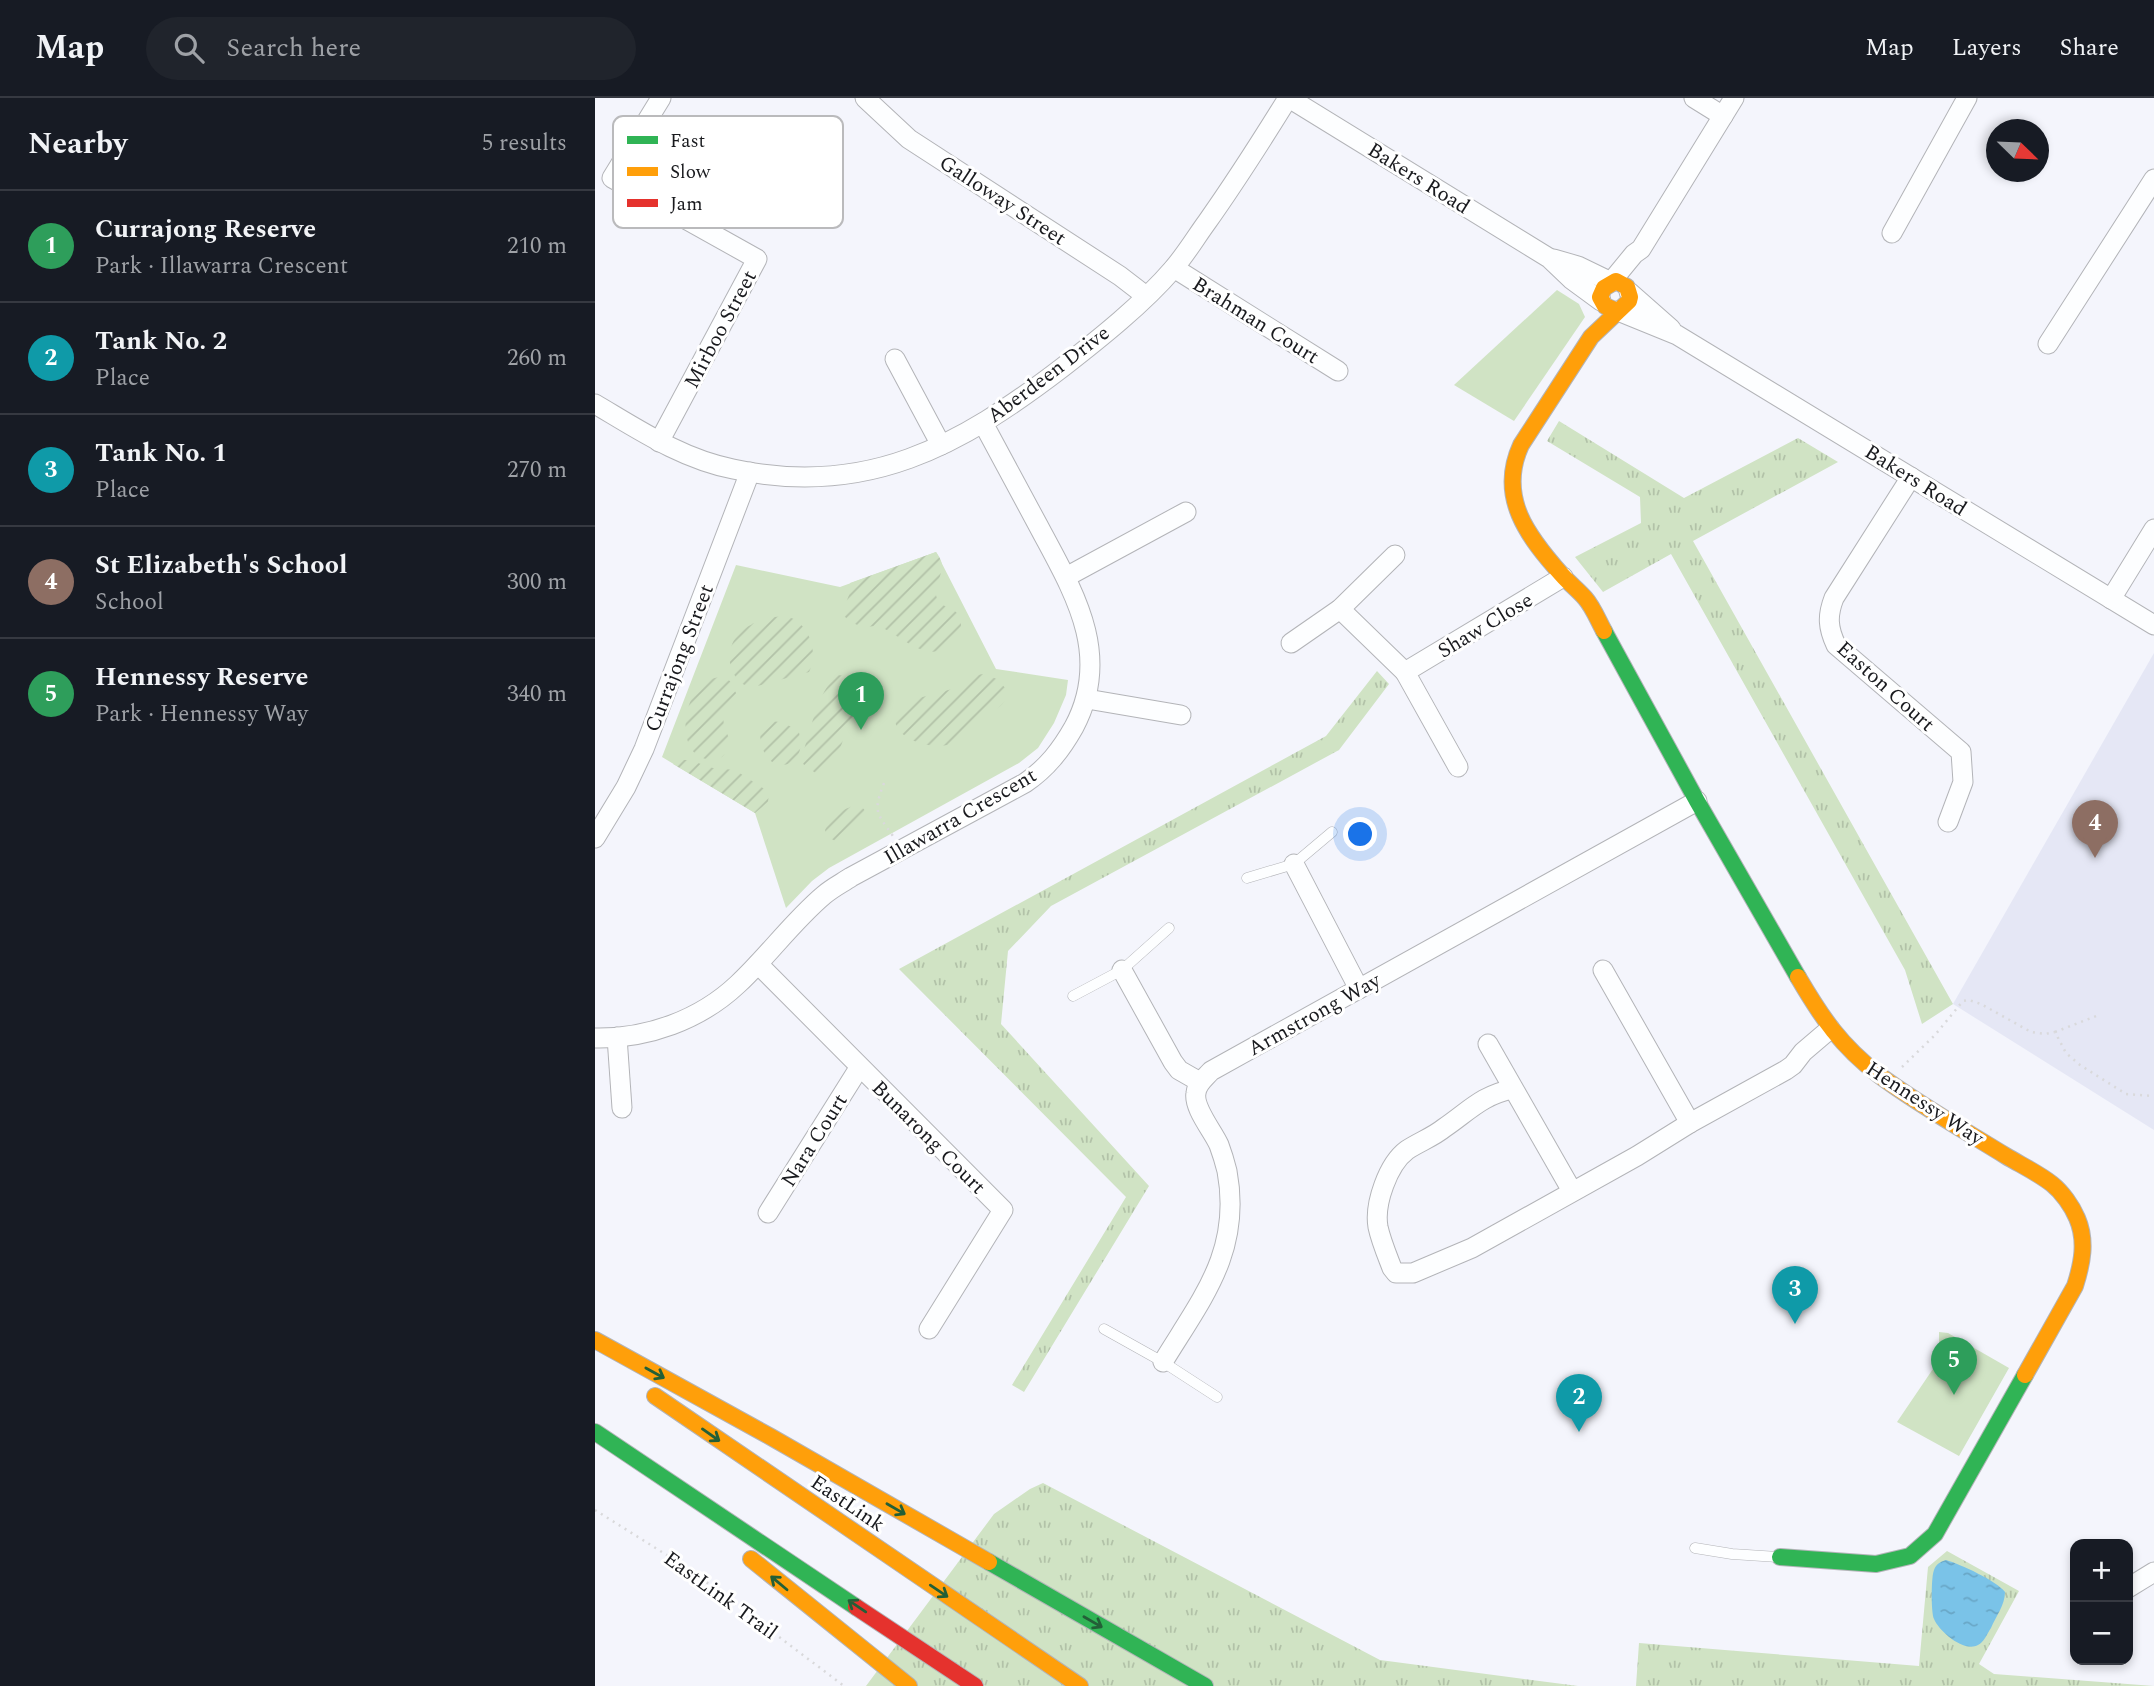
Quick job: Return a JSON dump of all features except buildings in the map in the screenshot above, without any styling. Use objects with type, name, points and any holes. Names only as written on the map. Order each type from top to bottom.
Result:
[{"type":"main road","points":[[1611,282],[1624,284],[1629,291],[1629,301],[1623,309],[1609,306],[1603,287],[1611,282]]},
{"type":"main road","name":"Hennessy Way","points":[[1591,337],[1516,456],[1512,485],[1514,503],[1529,536],[1563,577],[1586,599],[1697,801],[1820,1015],[1834,1033],[1864,1065],[1897,1089],[2052,1184],[2079,1219],[2083,1235],[2081,1268],[2068,1298],[1935,1534],[1923,1547],[1910,1556],[1876,1564],[1780,1557]]},
{"type":"main road","points":[[595,1340],[771,1437],[1205,1686]]},
{"type":"main road","name":"EastLink","points":[[595,1353],[1080,1686]]},
{"type":"main road","points":[[595,1433],[909,1686]]},
{"type":"main road","points":[[595,1433],[975,1686]]},
{"type":"street","name":"Mirboo Street","points":[[650,116],[661,98]]},
{"type":"street","name":"Galloway Street","points":[[865,98],[909,139],[1146,296]]},
{"type":"street","name":"Aberdeen Drive","points":[[595,404],[659,442],[696,459],[750,472],[800,479],[849,474],[919,456],[1015,404],[1096,341],[1146,296],[1174,268],[1227,194],[1289,98]]},
{"type":"street","name":"Bakers Road","points":[[1289,98],[1549,258],[1571,279],[1609,306],[1677,335],[2154,625]]},
{"type":"street","points":[[1694,98],[1723,116]]},
{"type":"street","points":[[1611,282],[1641,249],[1734,98]]},
{"type":"street","points":[[1892,233],[1967,98]]},
{"type":"street","points":[[2048,344],[2154,179]]},
{"type":"street","name":"Mirboo Street","points":[[659,442],[757,259],[702,228]]},
{"type":"street","points":[[1629,291],[1641,257],[1641,249]]},
{"type":"street","name":"Bakers Road","points":[[1549,258],[1578,266],[1611,282]]},
{"type":"street","name":"Brahman Court","points":[[1174,268],[1338,371]]},
{"type":"street","name":"Bakers Road","points":[[1629,291],[1677,335]]},
{"type":"street","name":"Hennessy Way","points":[[1591,337],[1609,306]]},
{"type":"street","points":[[895,359],[941,445]]},
{"type":"street","name":"Illawarra Crescent","points":[[595,1038],[656,1030],[699,1012],[720,999],[758,964],[824,895],[1025,783],[1056,755],[1069,736],[1087,699],[1090,653],[1086,629],[1066,577],[983,423]]},
{"type":"street","name":"Currajong Street","points":[[595,838],[626,787],[644,749],[750,472]]},
{"type":"street","name":"Easton Court","points":[[1912,477],[1834,598],[1829,620],[1830,631],[1836,645],[1961,752],[1963,782],[1948,822]]},
{"type":"street","points":[[1066,577],[1186,512]]},
{"type":"street","points":[[2112,599],[2154,529]]},
{"type":"street","points":[[1291,643],[1340,609],[1395,555]]},
{"type":"street","name":"Shaw Close","points":[[1405,672],[1563,577]]},
{"type":"street","points":[[1340,609],[1405,672],[1458,766]]},
{"type":"street","points":[[1087,699],[1181,715]]},
{"type":"street","name":"Armstrong Way","points":[[1200,1082],[1211,1071],[1697,801]]},
{"type":"street","points":[[1294,864],[1359,989]]},
{"type":"street","name":"Bunarong Court","points":[[758,964],[1003,1210],[929,1329]]},
{"type":"street","points":[[1122,970],[1173,1062],[1179,1070],[1200,1082],[1196,1104],[1219,1145],[1227,1170],[1231,1203],[1229,1231],[1214,1279],[1163,1362]]},
{"type":"street","points":[[1604,970],[1690,1123]]},
{"type":"street","points":[[1513,1090],[1494,1093],[1395,1161],[1385,1181],[1379,1205],[1378,1226],[1391,1268],[1396,1273],[1413,1273],[1472,1248],[1793,1065],[1806,1063],[1834,1033]]},
{"type":"street","points":[[617,1037],[622,1108]]},
{"type":"street","points":[[1488,1044],[1572,1191]]},
{"type":"street","name":"Nara Court","points":[[768,1213],[859,1068]]},
{"type":"street","points":[[2133,1585],[2154,1572]]},
{"type":"lane","points":[[1247,878],[1294,864],[1332,832]]},
{"type":"lane","points":[[1073,996],[1122,970],[1169,928]]},
{"type":"lane","points":[[1104,1329],[1163,1362],[1217,1397]]},
{"type":"lane","name":"Hennessy Way","points":[[1695,1548],[1780,1557]]},
{"type":"path","points":[[884,783],[877,808],[879,818],[893,836]]},
{"type":"path","points":[[1899,1070],[1935,1035],[1963,1001],[1981,1004],[2031,1032],[2045,1034],[2099,1014]]},
{"type":"path","points":[[2056,1032],[2066,1053],[2080,1065],[2126,1094],[2154,1097]]},
{"type":"path","name":"EastLink Trail","points":[[595,1510],[689,1569],[844,1686]]},
{"type":"shaded area","points":[[2154,653],[2154,1130],[1953,1004]]},
{"type":"green space","points":[[1557,290],[1579,304],[1585,317],[1514,421],[1454,385]]},
{"type":"green space","points":[[1559,421],[1684,498],[1798,438],[1838,462],[1693,541],[1953,1004],[1922,1024],[1905,970],[1671,554],[1603,592],[1575,557],[1641,523],[1640,497],[1547,441]]},
{"type":"green space","points":[[936,552],[996,669],[1068,680],[1066,695],[1054,723],[1038,748],[1019,763],[829,868],[786,908],[755,813],[662,757],[736,565],[840,587]]},
{"type":"green space","points":[[936,552],[942,566],[937,598],[958,614],[961,622],[957,638],[943,649],[925,651],[881,627],[855,624],[842,613],[849,595],[850,583]]},
{"type":"green space","points":[[782,616],[798,622],[809,636],[813,655],[809,672],[750,688],[739,681],[732,671],[730,652],[733,643],[744,629],[753,624]]},
{"type":"green space","points":[[1377,671],[1389,684],[1339,750],[1051,906],[1008,951],[1001,1024],[1149,1186],[1024,1392],[1012,1385],[1126,1197],[899,969],[1326,736]]},
{"type":"green space","points":[[983,674],[997,679],[1008,691],[1001,706],[979,720],[966,737],[953,744],[938,746],[910,739],[900,731],[895,722],[897,712],[908,701],[963,686],[977,675]]},
{"type":"green space","points":[[837,675],[848,676],[858,682],[862,702],[847,728],[839,750],[817,774],[804,765],[801,759],[819,702]]},
{"type":"green space","points":[[721,677],[730,681],[737,695],[724,714],[723,721],[729,745],[722,757],[705,759],[694,752],[687,740],[685,724],[688,708],[695,693],[706,682]]},
{"type":"green space","points":[[768,721],[781,722],[798,730],[801,743],[799,754],[785,765],[768,759],[763,748],[760,732]]},
{"type":"green space","points":[[678,760],[735,770],[769,792],[768,802],[755,813],[673,764]]},
{"type":"green space","points":[[855,805],[865,812],[860,823],[843,841],[838,842],[827,837],[825,830],[834,817]]},
{"type":"green space","points":[[1939,1332],[1948,1333],[2009,1368],[1959,1456],[1897,1422],[1939,1360]]},
{"type":"green space","points":[[1043,1483],[1380,1660],[1578,1686],[866,1686],[994,1514]]},
{"type":"green space","points":[[1947,1551],[2019,1591],[1979,1664],[1994,1674],[2154,1686],[1636,1686],[1639,1643],[1919,1666],[1928,1567]]},
{"type":"water","points":[[1946,1560],[1987,1578],[2005,1592],[2002,1606],[1991,1628],[1978,1645],[1972,1647],[1959,1643],[1946,1635],[1934,1619],[1933,1574],[1937,1565]]},
{"type":"traffic: fast","points":[[1604,631],[1798,977]]},
{"type":"traffic: fast","points":[[1780,1557],[1876,1564],[1910,1556],[1935,1534],[2025,1375]]},
{"type":"traffic: fast","points":[[595,1432],[856,1607]]},
{"type":"traffic: fast","points":[[989,1562],[1205,1686]]},
{"type":"traffic: slow","points":[[1604,631],[1588,602],[1549,561],[1528,531],[1514,499],[1512,482],[1514,464],[1521,445],[1591,337],[1629,301],[1627,287],[1616,281],[1604,288],[1600,297],[1605,306],[1617,311]]},
{"type":"traffic: slow","points":[[1798,977],[1833,1030],[1866,1064],[1926,1107],[2047,1180],[2072,1209],[2080,1227],[2083,1244],[2078,1278],[2025,1375]]},
{"type":"traffic: slow","points":[[595,1340],[989,1562]]},
{"type":"traffic: slow","points":[[655,1396],[1080,1686]]},
{"type":"traffic: slow","points":[[751,1559],[909,1686]]},
{"type":"traffic: jam","points":[[856,1607],[975,1686]]},
{"type":"place","name":"Currajong Reserve","points":[[861,730]]},
{"type":"place","name":"St Elizabeth's School","points":[[2095,858]]},
{"type":"place","name":"Tank No. 1","points":[[1795,1324]]},
{"type":"place","name":"Hennessy Reserve","points":[[1954,1395]]},
{"type":"place","name":"Tank No. 2","points":[[1579,1432]]}]
